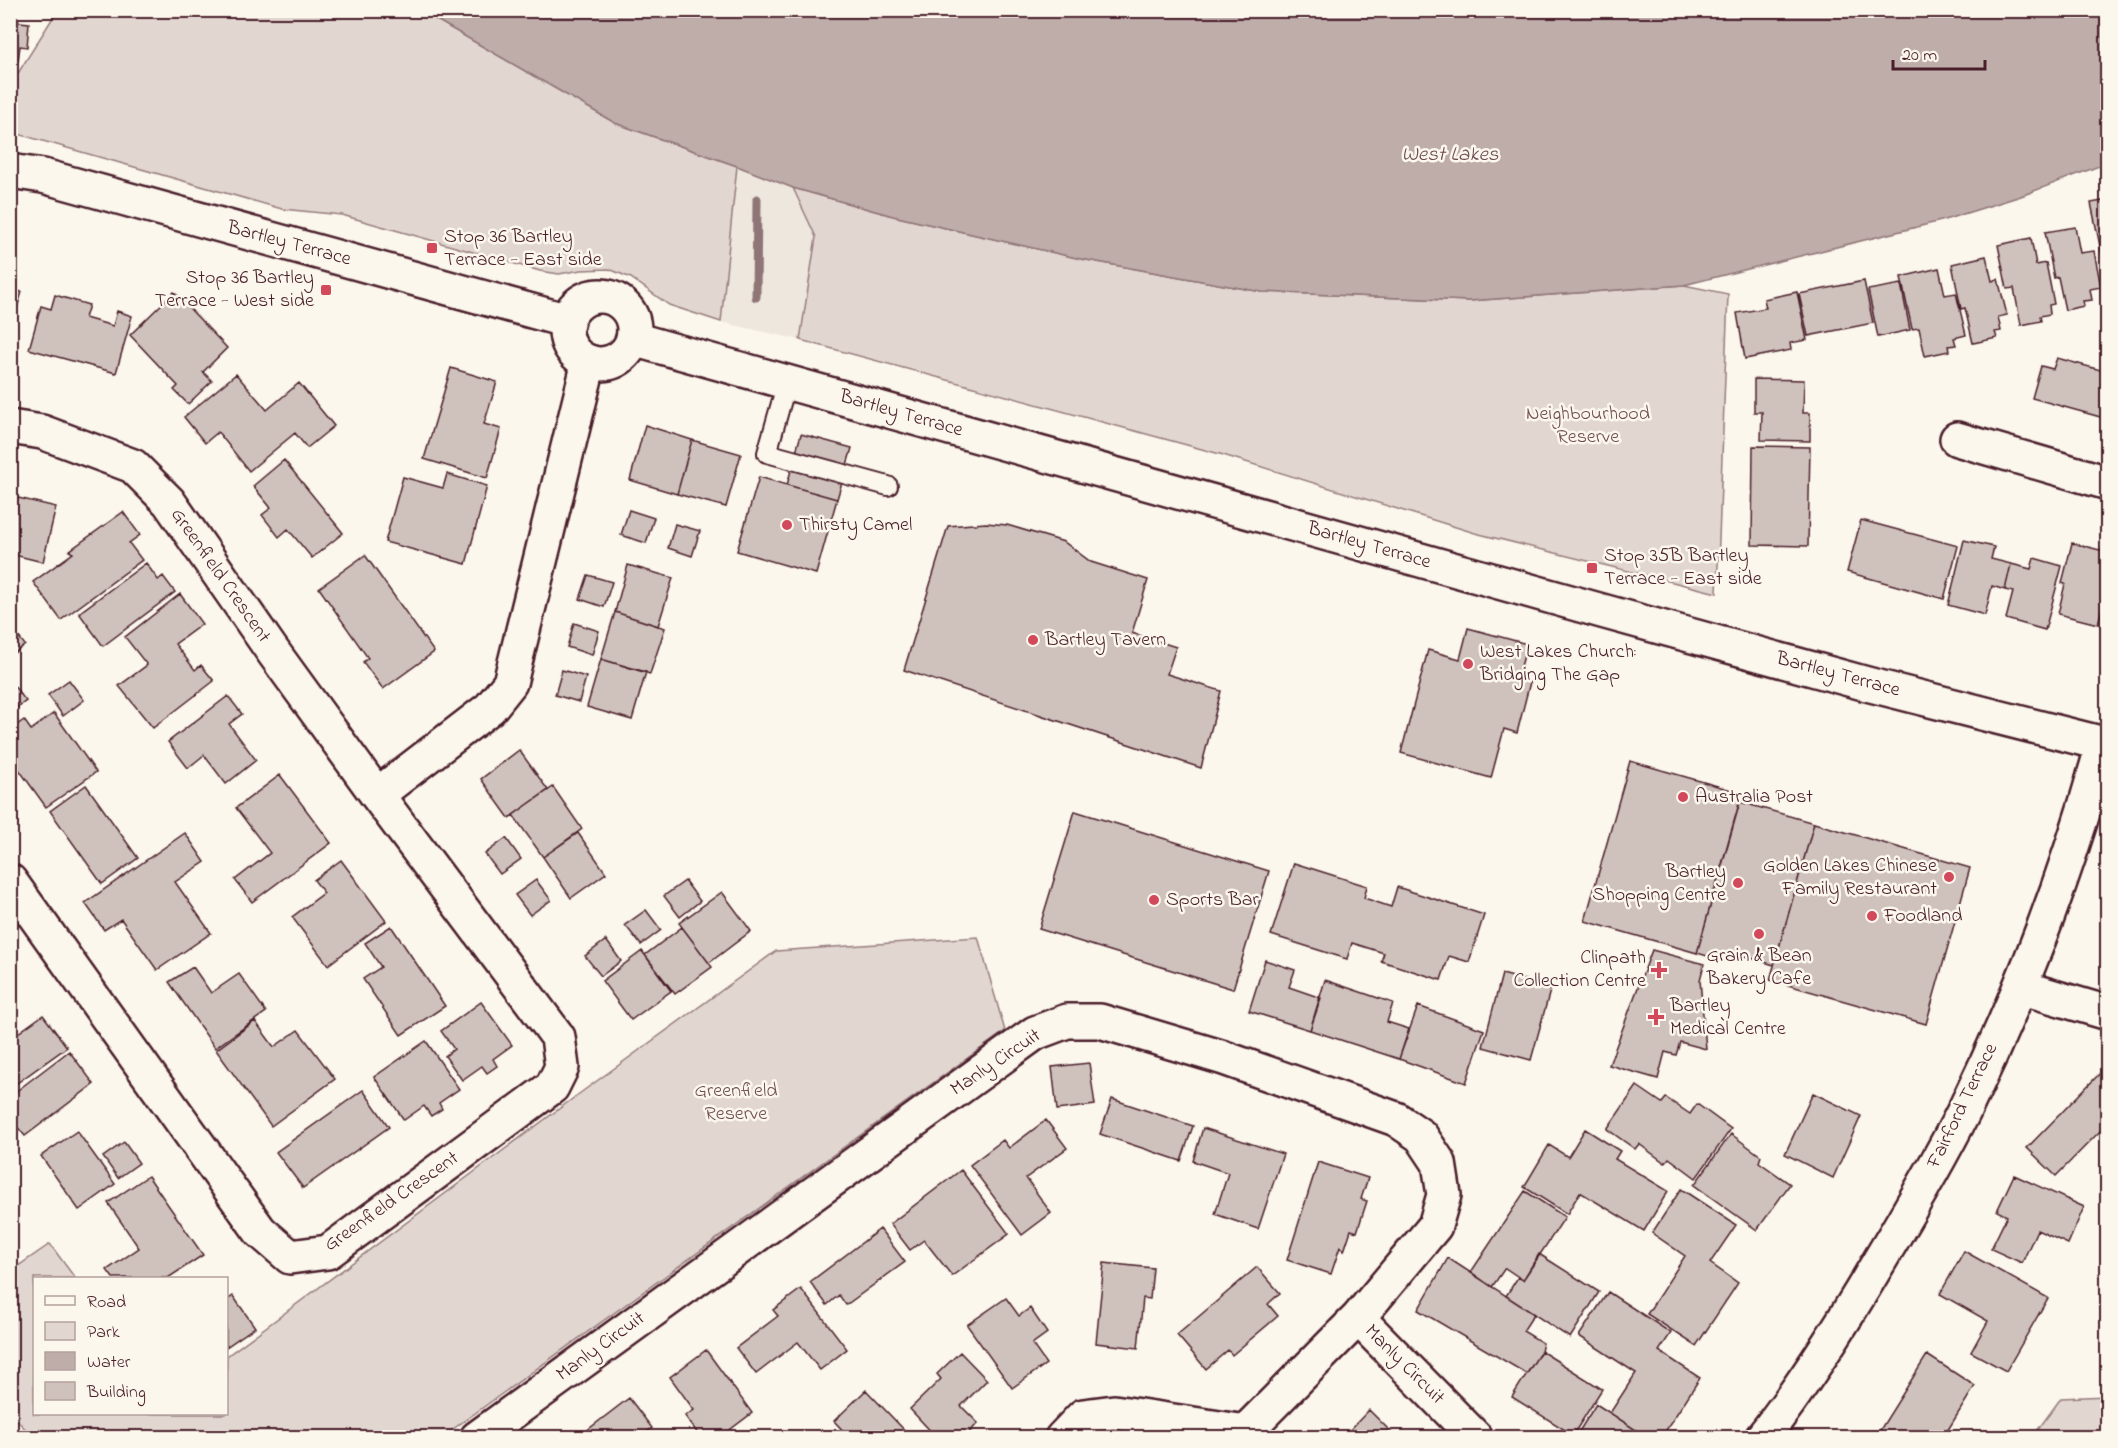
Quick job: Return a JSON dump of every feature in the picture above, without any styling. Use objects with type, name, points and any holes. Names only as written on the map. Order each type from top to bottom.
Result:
[{"type":"street","name":"Bartley Terrace","points":[[10,171],[54,180],[568,321]]},
{"type":"street","points":[[595,296],[606,296],[626,307],[632,317],[633,339],[629,349],[621,357],[611,362],[590,362],[580,357],[572,349],[567,338],[568,321],[575,306],[584,300],[595,296]]},
{"type":"street","name":"Bartley Terrace","points":[[633,339],[1613,614],[1867,684],[2105,745]]},
{"type":"street","points":[[377,795],[490,708],[510,682],[590,362]]},
{"type":"street","name":"Greenfield Crescent","points":[[10,427],[42,432],[133,466],[170,502],[271,649],[558,1037],[562,1067],[552,1087],[328,1252],[290,1257],[260,1232],[10,881]]},
{"type":"street","points":[[1957,439],[2108,483]]},
{"type":"street","name":"Fairford Terrace","points":[[1762,1437],[1798,1390],[1917,1198],[1965,1109],[2020,987],[2060,884],[2105,745]]},
{"type":"street","points":[[2020,987],[2108,1013]]},
{"type":"street","name":"Manly Circuit","points":[[477,1437],[1035,1033],[1067,1021],[1100,1021],[1224,1058],[1396,1119],[1421,1136],[1439,1163],[1444,1195],[1435,1226],[1358,1318],[1243,1435],[1114,1412],[1083,1416],[1062,1437]]},
{"type":"street","name":"Manly Circuit","points":[[1358,1318],[1476,1437]]},
{"type":"lane","points":[[787,382],[767,453],[888,486]]},
{"type":"shaded area","points":[[737,166],[793,188],[816,237],[800,340],[721,322]]},
{"type":"green space","points":[[57,11],[421,11],[615,123],[737,166],[721,322],[669,305],[631,278],[609,269],[559,274],[540,271],[342,215],[282,209],[11,132],[10,86]]},
{"type":"green space","name":"Neighbourhood Reserve","points":[[793,188],[893,216],[1081,259],[1262,292],[1469,301],[1684,285],[1728,294],[1717,593],[1475,533],[1220,454],[800,340],[816,237]]},
{"type":"green space","name":"Greenfield Reserve","points":[[978,937],[1005,1031],[442,1437],[33,1437],[11,1414],[11,1271],[50,1244],[74,1277],[33,1277],[33,1415],[228,1415],[228,1355],[583,1091],[776,951]]},
{"type":"green space","points":[[2107,1396],[2107,1437],[2043,1437],[2037,1431],[2061,1398]]},
{"type":"water","name":"West Lakes","points":[[421,11],[2107,11],[2107,163],[2021,196],[1941,221],[1684,285],[1469,301],[1262,292],[1081,259],[893,216],[793,188],[615,123]]},
{"type":"building","points":[[10,21],[29,23],[27,47],[20,46],[18,61],[10,60]]},
{"type":"building","points":[[2108,200],[2108,264],[2104,265],[2091,203]]},
{"type":"building","points":[[2075,227],[2080,253],[2094,251],[2101,287],[2090,289],[2092,300],[2083,301],[2084,306],[2065,310],[2058,277],[2054,278],[2045,232]]},
{"type":"building","points":[[2031,238],[2036,265],[2046,263],[2054,304],[2049,305],[2050,314],[2040,316],[2041,321],[2021,325],[2014,288],[2007,289],[1998,245]]},
{"type":"building","points":[[1986,256],[1992,281],[1998,279],[2007,315],[1998,317],[2001,331],[1995,332],[1997,338],[1973,343],[1965,308],[1961,309],[1952,264]]},
{"type":"building","points":[[1939,268],[1945,295],[1956,293],[1966,335],[1954,338],[1956,345],[1948,346],[1949,351],[1925,356],[1919,328],[1912,329],[1901,277]]},
{"type":"building","points":[[1864,281],[1873,323],[1808,336],[1799,294]]},
{"type":"building","points":[[1901,284],[1910,330],[1878,337],[1868,290]]},
{"type":"building","points":[[10,289],[22,292],[10,330]]},
{"type":"building","points":[[174,292],[227,348],[203,372],[212,381],[188,404],[174,390],[178,386],[130,335]]},
{"type":"building","points":[[1797,292],[1807,340],[1790,343],[1791,350],[1745,359],[1737,313],[1766,308],[1764,299]]},
{"type":"building","points":[[55,295],[89,305],[85,318],[113,326],[117,311],[132,316],[116,373],[29,349],[41,306],[51,309]]},
{"type":"building","points":[[2057,358],[2108,372],[2108,406],[2104,418],[2032,398],[2041,366],[2053,369]]},
{"type":"building","points":[[451,368],[497,382],[484,424],[501,429],[487,478],[424,459]]},
{"type":"building","points":[[236,374],[267,410],[299,383],[334,426],[307,448],[295,433],[249,471],[218,432],[205,443],[184,417]]},
{"type":"building","points":[[1754,379],[1804,380],[1803,413],[1810,413],[1810,441],[1761,440],[1762,412],[1754,412]]},
{"type":"building","points":[[645,425],[692,440],[677,494],[630,480]]},
{"type":"building","points":[[801,434],[852,448],[837,499],[787,485]]},
{"type":"building","points":[[692,440],[741,454],[726,507],[677,494]]},
{"type":"building","points":[[1753,446],[1810,447],[1808,546],[1752,545]]},
{"type":"building","points":[[284,460],[343,533],[312,558],[288,529],[279,537],[262,515],[271,508],[253,486]]},
{"type":"building","points":[[447,474],[487,486],[466,564],[385,542],[403,477],[443,488]]},
{"type":"building","name":"Thirsty Camel","points":[[759,477],[837,499],[816,574],[737,551]]},
{"type":"building","points":[[10,496],[56,507],[43,562],[10,554]]},
{"type":"building","points":[[629,510],[654,518],[646,543],[621,535]]},
{"type":"building","points":[[123,512],[140,535],[129,543],[142,560],[61,620],[33,582],[73,553],[69,551]]},
{"type":"building","points":[[1861,520],[1958,546],[1944,599],[1847,572]]},
{"type":"building","name":"Bartley Tavern","points":[[986,523],[1007,525],[1064,542],[1091,562],[1148,580],[1132,633],[1176,647],[1167,674],[1221,691],[1201,768],[904,670],[948,526]]},
{"type":"building","points":[[675,524],[700,531],[692,556],[668,548]]},
{"type":"building","points":[[1964,540],[1994,547],[1991,559],[2011,564],[2005,590],[1992,586],[1985,615],[1948,605]]},
{"type":"building","points":[[2072,543],[2108,552],[2103,571],[2108,572],[2108,585],[2098,624],[2058,614],[2065,584],[2062,583]]},
{"type":"building","points":[[365,555],[434,652],[383,689],[363,662],[368,658],[319,588]]},
{"type":"building","points":[[2034,558],[2062,566],[2045,630],[2006,619],[2013,592],[2005,590],[2011,564],[2031,569]]},
{"type":"building","points":[[146,563],[158,580],[163,576],[175,592],[103,646],[79,613]]},
{"type":"building","points":[[628,565],[673,578],[658,626],[615,612]]},
{"type":"building","points":[[588,575],[612,582],[604,607],[580,599]]},
{"type":"building","points":[[2108,585],[2108,627],[2098,624]]},
{"type":"building","points":[[180,594],[202,624],[175,644],[195,670],[201,665],[214,681],[153,728],[119,686],[147,665],[125,637]]},
{"type":"building","points":[[615,612],[665,628],[650,674],[601,659]]},
{"type":"building","points":[[574,623],[599,631],[592,655],[567,647]]},
{"type":"building","points":[[10,626],[25,645],[10,656]]},
{"type":"building","points":[[1468,628],[1527,644],[1518,678],[1530,682],[1517,733],[1504,729],[1491,778],[1401,753],[1428,650],[1460,659]]},
{"type":"building","points":[[601,659],[646,672],[632,720],[587,707]]},
{"type":"building","points":[[562,670],[586,677],[579,702],[555,695]]},
{"type":"building","points":[[69,680],[84,700],[63,716],[48,695]]},
{"type":"building","points":[[10,681],[26,701],[10,713]]},
{"type":"building","points":[[228,696],[242,714],[229,724],[256,760],[226,784],[204,755],[188,768],[168,742]]},
{"type":"building","points":[[54,713],[96,772],[46,807],[10,757],[10,730],[24,720],[31,730]]},
{"type":"building","points":[[519,750],[548,790],[509,818],[481,779]]},
{"type":"building","points":[[1630,761],[1742,793],[1697,953],[1585,921]]},
{"type":"building","points":[[280,775],[331,843],[252,902],[235,880],[270,853],[236,808]]},
{"type":"building","points":[[86,785],[138,858],[102,884],[50,811]]},
{"type":"building","points":[[553,787],[582,829],[543,857],[513,815]]},
{"type":"building","points":[[1740,802],[1814,823],[1774,965],[1728,951],[1725,961],[1697,953]]},
{"type":"building","name":"Sports Bar","points":[[1075,811],[1269,871],[1233,989],[1039,929]]},
{"type":"building","name":"Foodland","points":[[1814,823],[1970,868],[1926,1024],[1770,980]]},
{"type":"building","points":[[185,833],[205,862],[175,882],[211,933],[157,970],[121,919],[104,930],[85,903]]},
{"type":"building","points":[[578,833],[606,873],[571,898],[543,857]]},
{"type":"building","points":[[506,838],[521,859],[500,874],[485,854]]},
{"type":"building","points":[[341,860],[386,921],[328,965],[292,917],[324,893],[314,880]]},
{"type":"building","points":[[1294,863],[1367,886],[1364,898],[1391,907],[1397,887],[1484,915],[1469,962],[1449,956],[1441,980],[1381,961],[1384,953],[1352,943],[1347,959],[1271,935]]},
{"type":"building","points":[[536,880],[551,900],[530,915],[515,895]]},
{"type":"building","points":[[685,881],[700,901],[680,917],[664,896]]},
{"type":"building","points":[[722,892],[751,931],[709,963],[679,923]]},
{"type":"building","points":[[646,910],[661,930],[641,945],[625,925]]},
{"type":"building","points":[[391,926],[445,1006],[401,1035],[363,979],[381,967],[365,943]]},
{"type":"building","points":[[682,927],[712,967],[675,994],[645,955]]},
{"type":"building","points":[[606,940],[621,961],[601,976],[585,956]]},
{"type":"building","points":[[1652,950],[1704,964],[1700,980],[1706,1049],[1680,1042],[1676,1055],[1665,1052],[1658,1079],[1609,1065]]},
{"type":"building","points":[[642,951],[671,991],[631,1020],[602,981]]},
{"type":"building","points":[[1265,960],[1295,970],[1289,987],[1321,998],[1310,1030],[1249,1011]]},
{"type":"building","points":[[193,967],[211,993],[239,974],[266,1012],[215,1048],[169,982]]},
{"type":"building","points":[[1502,974],[1551,987],[1531,1060],[1483,1047]]},
{"type":"building","points":[[1325,980],[1393,1003],[1387,1022],[1409,1029],[1399,1059],[1310,1030]]},
{"type":"building","points":[[481,1002],[512,1045],[493,1059],[497,1066],[487,1073],[482,1066],[462,1080],[445,1056],[454,1049],[441,1031]]},
{"type":"building","points":[[1418,1006],[1484,1030],[1466,1083],[1399,1059]]},
{"type":"building","points":[[43,1015],[67,1047],[10,1088],[10,1039]]},
{"type":"building","points":[[255,1021],[274,1047],[298,1030],[335,1079],[271,1126],[216,1050]]},
{"type":"building","points":[[426,1041],[459,1089],[439,1103],[442,1109],[431,1116],[424,1106],[404,1120],[374,1077]]},
{"type":"building","points":[[69,1051],[94,1084],[25,1136],[10,1118],[10,1096]]},
{"type":"building","points":[[1089,1063],[1095,1105],[1057,1110],[1052,1067]]},
{"type":"building","points":[[2107,1066],[2108,1123],[2056,1176],[2027,1148]]},
{"type":"building","points":[[1637,1086],[1662,1103],[1666,1098],[1690,1114],[1697,1104],[1731,1129],[1696,1178],[1669,1158],[1665,1163],[1639,1144],[1635,1149],[1607,1129]]},
{"type":"building","points":[[363,1090],[389,1127],[303,1188],[276,1152]]},
{"type":"building","points":[[1813,1093],[1861,1116],[1833,1178],[1785,1154]]},
{"type":"building","points":[[1112,1099],[1193,1126],[1181,1161],[1100,1134]]},
{"type":"building","points":[[1046,1120],[1067,1148],[1026,1178],[1051,1213],[1022,1235],[970,1165],[1003,1140],[1009,1148]]},
{"type":"building","points":[[1203,1128],[1283,1154],[1258,1229],[1215,1214],[1228,1173],[1193,1161]]},
{"type":"building","points":[[1585,1129],[1620,1151],[1615,1159],[1668,1191],[1644,1231],[1580,1192],[1567,1214],[1524,1187],[1549,1145],[1568,1157]]},
{"type":"building","points":[[77,1131],[115,1184],[79,1210],[41,1156]]},
{"type":"building","points":[[1731,1134],[1761,1156],[1759,1162],[1790,1184],[1757,1230],[1694,1185]]},
{"type":"building","points":[[124,1142],[139,1163],[118,1178],[103,1157]]},
{"type":"building","points":[[1318,1162],[1368,1178],[1361,1199],[1367,1201],[1357,1232],[1351,1230],[1344,1251],[1340,1247],[1331,1274],[1287,1260]]},
{"type":"building","points":[[961,1170],[1009,1234],[952,1276],[924,1240],[910,1250],[890,1224]]},
{"type":"building","points":[[2014,1175],[2084,1207],[2068,1244],[2037,1230],[2022,1263],[1991,1249],[2007,1216],[1997,1211]]},
{"type":"building","points":[[148,1176],[203,1255],[170,1277],[112,1277],[107,1270],[139,1248],[108,1203]]},
{"type":"building","points":[[1681,1189],[1736,1225],[1710,1263],[1738,1283],[1696,1346],[1647,1314],[1685,1256],[1652,1233]]},
{"type":"building","points":[[1525,1191],[1565,1217],[1523,1280],[1505,1268],[1492,1287],[1471,1272]]},
{"type":"building","points":[[880,1229],[905,1262],[846,1305],[839,1295],[827,1305],[810,1282]]},
{"type":"building","points":[[1964,1251],[2048,1298],[2006,1371],[1971,1352],[1988,1321],[1940,1294]]},
{"type":"building","points":[[1539,1254],[1599,1292],[1570,1338],[1506,1296],[1518,1277],[1523,1280]]},
{"type":"building","points":[[1448,1258],[1534,1314],[1523,1331],[1543,1343],[1541,1351],[1527,1374],[1418,1310]]},
{"type":"building","points":[[1104,1263],[1153,1268],[1150,1299],[1143,1298],[1138,1348],[1096,1343]]},
{"type":"building","points":[[1257,1267],[1280,1293],[1268,1304],[1278,1316],[1232,1355],[1228,1350],[1206,1369],[1177,1335]]},
{"type":"building","points":[[801,1289],[847,1349],[820,1370],[798,1342],[756,1374],[736,1348],[778,1316],[773,1310]]},
{"type":"building","points":[[1608,1292],[1671,1333],[1659,1351],[1700,1378],[1661,1438],[1648,1438],[1610,1413],[1636,1373],[1579,1336]]},
{"type":"building","points":[[233,1296],[255,1327],[228,1346],[228,1300]]},
{"type":"building","points":[[1006,1298],[1019,1316],[1030,1308],[1047,1333],[1032,1344],[1046,1364],[1012,1388],[967,1325]]},
{"type":"building","points":[[706,1350],[752,1413],[719,1438],[701,1438],[685,1416],[694,1410],[670,1377]]},
{"type":"building","points":[[1541,1351],[1602,1389],[1573,1435],[1512,1397]]},
{"type":"building","points":[[960,1352],[987,1380],[961,1406],[978,1423],[964,1438],[937,1438],[910,1409],[941,1379],[937,1374]]},
{"type":"building","points":[[1927,1355],[1975,1386],[1943,1438],[1892,1438],[1880,1430]]},
{"type":"building","points":[[866,1390],[912,1438],[847,1438],[848,1436],[834,1421]]},
{"type":"building","points":[[629,1398],[652,1428],[639,1438],[577,1438]]},
{"type":"building","points":[[1596,1404],[1610,1413],[1648,1438],[1575,1438]]},
{"type":"building","points":[[1369,1410],[1397,1438],[1342,1438]]},
{"type":"building","points":[[10,1426],[22,1438],[10,1438]]},
{"type":"waterway","points":[[756,297],[757,199]]},
{"type":"place","name":"Stop 36 Bartley Terrace - East side","points":[[432,248]]},
{"type":"place","name":"Stop 36 Bartley Terrace - West side","points":[[326,290]]},
{"type":"place","name":"Thirsty Camel","points":[[787,525]]},
{"type":"place","name":"Stop 35B Bartley Terrace - East side","points":[[1592,568]]},
{"type":"place","name":"Bartley Tavern","points":[[1033,640]]},
{"type":"place","name":"West Lakes Church: Bridging The Gap","points":[[1468,664]]},
{"type":"place","name":"Australia Post","points":[[1683,797]]},
{"type":"place","name":"Golden Lakes Chinese Family Restaurant","points":[[1949,877]]},
{"type":"place","name":"Bartley Shopping Centre","points":[[1738,883]]},
{"type":"place","name":"Sports Bar","points":[[1154,900]]},
{"type":"place","name":"Foodland","points":[[1872,916]]},
{"type":"place","name":"Grain & Bean Bakery Cafe","points":[[1759,934]]},
{"type":"place","name":"Clinpath Collection Centre","points":[[1659,970]]},
{"type":"place","name":"Bartley Medical Centre","points":[[1656,1017]]}]
